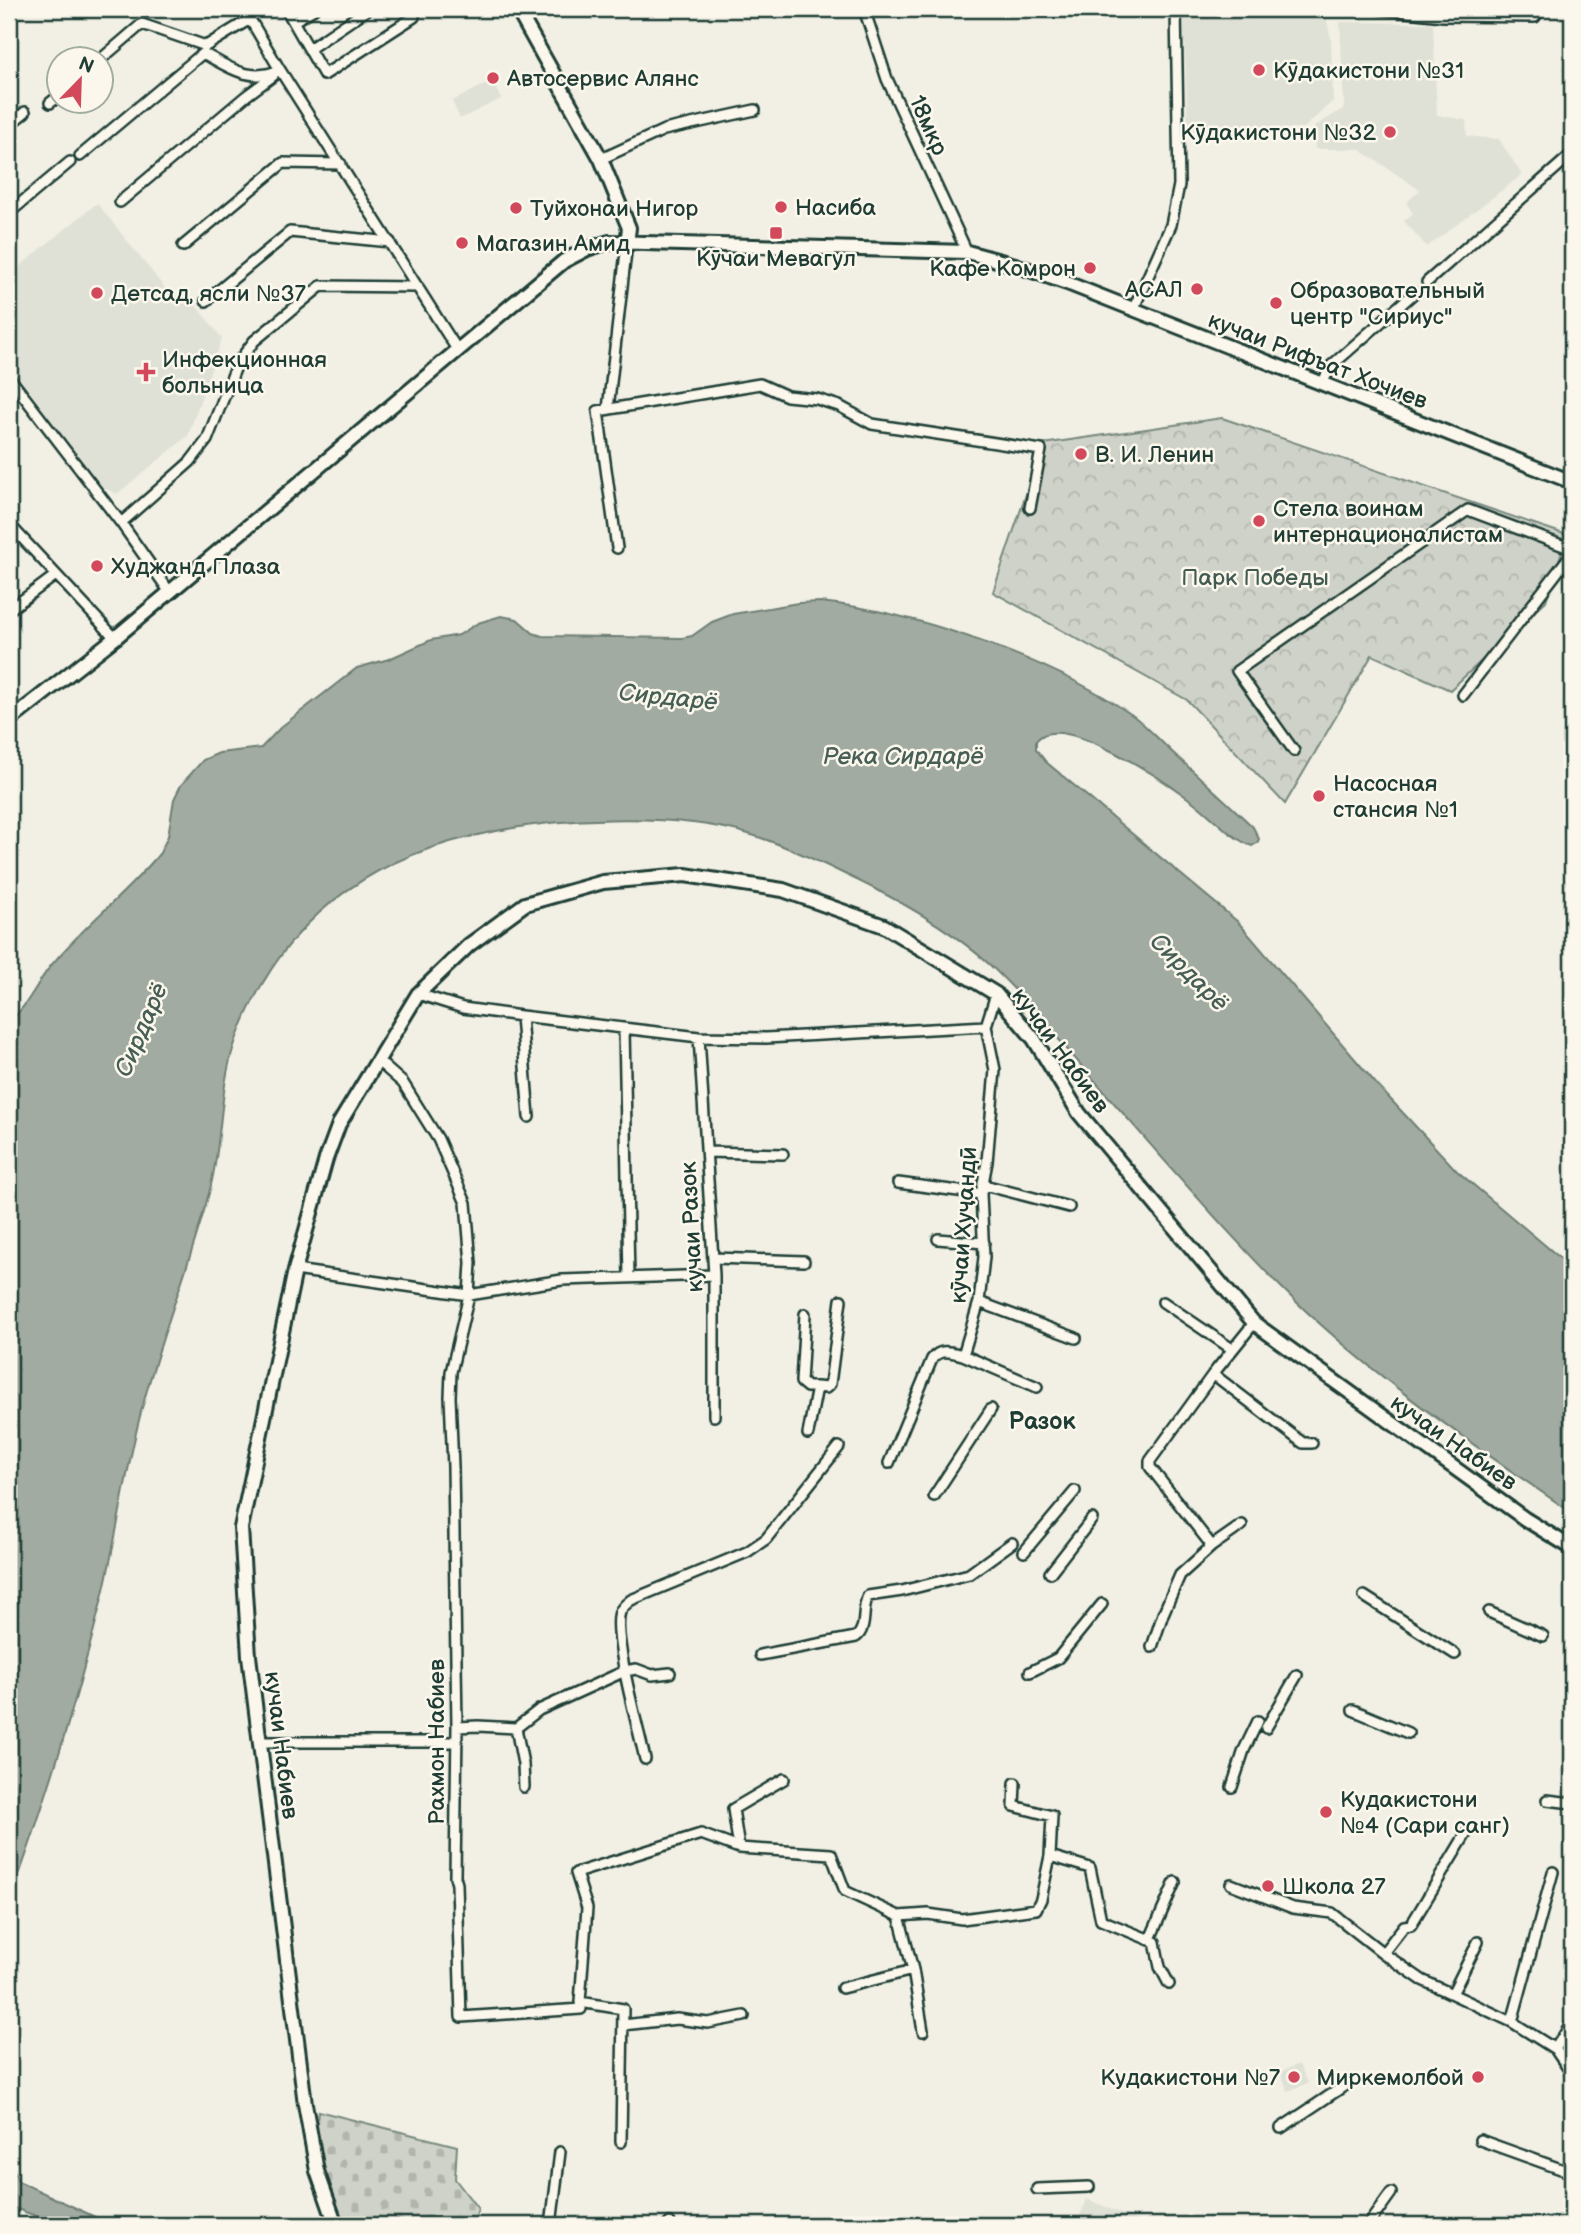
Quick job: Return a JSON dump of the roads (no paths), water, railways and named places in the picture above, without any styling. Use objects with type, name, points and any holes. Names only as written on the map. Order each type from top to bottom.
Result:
[{"type":"main road","points":[[517,9],[601,159],[629,228],[627,243]]},
{"type":"main road","name":"кучаи Рифъат Хочиев","points":[[12,716],[115,638],[564,261],[587,248],[609,243],[967,253],[1015,265],[1572,482]]},
{"type":"main road","name":"кучаи Набиев","points":[[336,2225],[317,2171],[305,2104],[249,1656],[241,1528],[295,1270],[326,1159],[339,1124],[418,993],[469,945],[524,904],[603,882],[685,875],[783,890],[884,926],[996,994],[1034,1039],[1079,1113],[1254,1324],[1515,1511],[1572,1548]]},
{"type":"street","points":[[244,9],[458,351]]},
{"type":"street","points":[[286,9],[324,75],[414,16]]},
{"type":"street","points":[[294,22],[314,9]]},
{"type":"street","points":[[309,49],[368,9]]},
{"type":"street","name":"18мкр","points":[[864,9],[887,79],[967,253]]},
{"type":"street","points":[[1133,310],[1171,225],[1179,185],[1176,9]]},
{"type":"street","points":[[1379,9],[1443,16],[1535,17],[1538,12]]},
{"type":"street","points":[[116,46],[142,24],[206,46],[250,19]]},
{"type":"street","points":[[80,156],[203,53],[246,74],[261,76],[281,71]]},
{"type":"street","points":[[120,202],[246,96],[281,71]]},
{"type":"street","points":[[601,159],[664,130],[755,110]]},
{"type":"street","points":[[9,124],[25,112]]},
{"type":"street","points":[[1427,282],[1572,154]]},
{"type":"street","points":[[9,213],[70,162]]},
{"type":"street","points":[[183,246],[284,163],[341,164]]},
{"type":"street","points":[[206,302],[290,232],[390,242]]},
{"type":"street","points":[[608,409],[627,243]]},
{"type":"street","points":[[121,523],[190,461],[207,440],[237,364],[254,341],[321,286],[418,287]]},
{"type":"street","points":[[1322,384],[1331,366],[1414,293]]},
{"type":"street","points":[[9,377],[121,523],[169,591]]},
{"type":"street","points":[[617,548],[598,411],[760,384],[786,396],[817,399],[839,406],[872,424],[1041,450],[1030,508]]},
{"type":"street","points":[[1294,751],[1237,671],[1468,510],[1572,551],[1463,695]]},
{"type":"street","points":[[10,528],[115,638]]},
{"type":"street","points":[[9,610],[56,575]]},
{"type":"street","name":"кучаи Набиев","points":[[418,993],[463,1008],[699,1037],[766,1038],[986,1026]]},
{"type":"street","name":"кӯчаи Хуҷандӣ","points":[[963,1355],[979,1302],[984,1243],[983,1189],[995,1070],[986,1026],[996,994]]},
{"type":"street","points":[[521,1016],[529,1117]]},
{"type":"street","points":[[624,1028],[629,1278]]},
{"type":"street","name":"кучаи Разок","points":[[699,1037],[714,1258],[714,1416]]},
{"type":"street","points":[[378,1061],[403,1083],[438,1139],[466,1203],[471,1263],[469,1295]]},
{"type":"street","points":[[707,1152],[783,1154]]},
{"type":"street","points":[[898,1183],[983,1189],[1069,1207]]},
{"type":"street","points":[[938,1239],[984,1243]]},
{"type":"street","points":[[714,1258],[804,1261]]},
{"type":"street","points":[[295,1270],[469,1295],[562,1280],[714,1275]]},
{"type":"street","name":"Рахмон Набиев","points":[[469,1295],[451,1372],[457,1727],[455,1877],[461,2017],[581,2009],[580,2002]]},
{"type":"street","points":[[805,1314],[802,1382],[807,1387],[826,1388],[830,1384],[841,1300]]},
{"type":"street","points":[[979,1302],[1076,1338]]},
{"type":"street","points":[[1163,1302],[1233,1349]]},
{"type":"street","points":[[1212,1546],[1150,1467],[1150,1461],[1213,1374],[1254,1324]]},
{"type":"street","points":[[889,1463],[936,1353],[944,1351],[963,1355],[1037,1387]]},
{"type":"street","points":[[1213,1374],[1303,1443],[1311,1443]]},
{"type":"street","points":[[808,1434],[817,1387]]},
{"type":"street","points":[[934,1496],[991,1409]]},
{"type":"street","points":[[645,1759],[625,1671],[618,1625],[620,1613],[631,1600],[747,1552],[766,1539],[839,1447]]},
{"type":"street","points":[[1024,1552],[1075,1491]]},
{"type":"street","points":[[1050,1573],[1092,1519]]},
{"type":"street","points":[[1152,1647],[1163,1614],[1181,1575],[1212,1546],[1242,1525]]},
{"type":"street","points":[[760,1656],[856,1637],[862,1630],[868,1596],[902,1591],[969,1574],[1012,1543]]},
{"type":"street","points":[[1364,1596],[1455,1654]]},
{"type":"street","points":[[1030,1672],[1059,1658],[1102,1604]]},
{"type":"street","points":[[1489,1612],[1543,1636]]},
{"type":"street","points":[[457,1727],[516,1728],[539,1710],[625,1671],[636,1669],[652,1675],[670,1673]]},
{"type":"street","points":[[1266,1728],[1297,1675]]},
{"type":"street","points":[[1353,1710],[1408,1733]]},
{"type":"street","points":[[1232,1787],[1244,1750],[1258,1721]]},
{"type":"street","points":[[516,1728],[524,1787]]},
{"type":"street","points":[[261,1742],[457,1742]]},
{"type":"street","points":[[738,1848],[733,1809],[784,1779]]},
{"type":"street","points":[[621,2142],[623,2009],[580,2002],[587,1908],[576,1873],[701,1834],[738,1848],[831,1854],[845,1891],[899,1916],[928,1914],[962,1919],[1036,1909],[1041,1899],[1050,1856],[1052,1816],[1014,1806],[1015,1783]]},
{"type":"street","points":[[1547,1800],[1572,1803]]},
{"type":"street","points":[[1383,1953],[1404,1926],[1411,1925],[1467,1832]]},
{"type":"street","points":[[1050,1856],[1090,1868],[1101,1920],[1155,1941],[1160,1967],[1169,1984]]},
{"type":"street","points":[[1512,2022],[1553,1872]]},
{"type":"street","points":[[1150,1939],[1175,1882]]},
{"type":"street","points":[[1231,1884],[1293,1908],[1332,1913],[1422,1980],[1512,2022],[1555,2049],[1572,2074]]},
{"type":"street","points":[[899,1916],[913,1970],[923,2031]]},
{"type":"street","points":[[1452,1994],[1478,1942]]},
{"type":"street","points":[[842,1988],[913,1970]]},
{"type":"street","points":[[623,2025],[677,2019],[708,2023],[744,2016]]},
{"type":"street","points":[[1555,2049],[1572,2023]]},
{"type":"street","points":[[1281,2128],[1344,2086]]},
{"type":"street","points":[[1480,2140],[1572,2174]]},
{"type":"street","points":[[551,2225],[560,2152]]},
{"type":"street","points":[[1037,2189],[1089,2188]]},
{"type":"street","points":[[1368,2225],[1391,2193]]},
{"type":"street","points":[[1569,2225],[1572,2201]]},
{"type":"water","name":"Река Сирдарё","points":[[820,602],[857,607],[940,627],[1064,676],[1137,719],[1253,827],[1259,839],[1252,846],[1236,838],[1192,801],[1161,780],[1114,752],[1089,741],[1067,734],[1048,733],[1036,741],[1036,749],[1046,762],[1238,922],[1378,1086],[1457,1171],[1572,1268],[1572,1513],[1419,1405],[1310,1315],[1227,1231],[1003,978],[963,942],[918,912],[797,852],[721,827],[649,820],[573,821],[469,837],[391,864],[356,884],[326,907],[298,934],[274,965],[253,1001],[236,1040],[226,1078],[217,1155],[209,1193],[140,1416],[106,1582],[80,1681],[47,1793],[9,1904],[9,1022],[22,1008],[48,969],[160,853],[168,836],[174,799],[181,785],[203,760],[219,753],[261,748],[281,727],[357,668],[389,659],[431,640],[459,635],[478,623],[501,616],[517,619],[533,633],[542,636],[682,638],[692,636],[712,622],[733,614]]},
{"type":"water","points":[[9,2155],[18,2181],[112,2225],[60,2225],[9,2206]]},
{"type":"place","name":"Кӯдакистони №31","points":[[1259,70]]},
{"type":"place","name":"Автосервис Алянс","points":[[493,78]]},
{"type":"place","name":"Кӯдакистони №32","points":[[1390,132]]},
{"type":"place","name":"Насиба","points":[[781,207]]},
{"type":"place","name":"Туйхонаи Нигор","points":[[516,208]]},
{"type":"place","name":"Кӯчаи Мевагул","points":[[776,233]]},
{"type":"place","name":"Магазин Амид","points":[[462,243]]},
{"type":"place","name":"Кафе Комрон","points":[[1090,268]]},
{"type":"place","name":"АСАЛ","points":[[1197,289]]},
{"type":"place","name":"Детсад, ясли №37","points":[[97,293]]},
{"type":"place","name":"Образовательный центр \"Сириус\"","points":[[1276,303]]},
{"type":"place","name":"Инфекционная больница","points":[[146,372]]},
{"type":"place","name":"В. И. Ленин","points":[[1081,454]]},
{"type":"place","name":"Стела воинам интернационалистам","points":[[1259,521]]},
{"type":"place","name":"Худжанд Плаза","points":[[97,566]]},
{"type":"place","name":"Насосная стансия №1","points":[[1319,796]]},
{"type":"place","name":"Кудакистони №4 (Сари санг)","points":[[1326,1812]]},
{"type":"place","name":"Школа 27","points":[[1268,1886]]},
{"type":"place","name":"Кудакистони №7","points":[[1294,2077]]},
{"type":"place","name":"Миркемолбой","points":[[1478,2077]]},
{"type":"district","name":"Разок","points":[[1042,1421]]},
{"type":"park label","name":"Парк Победы","points":[[1255,577]]},
{"type":"water label","name":"Сирдарё","points":[[668,697]]},
{"type":"water label","name":"Сирдарё","points":[[1189,972]]},
{"type":"water label","name":"Сирдарё","points":[[141,1030]]}]
